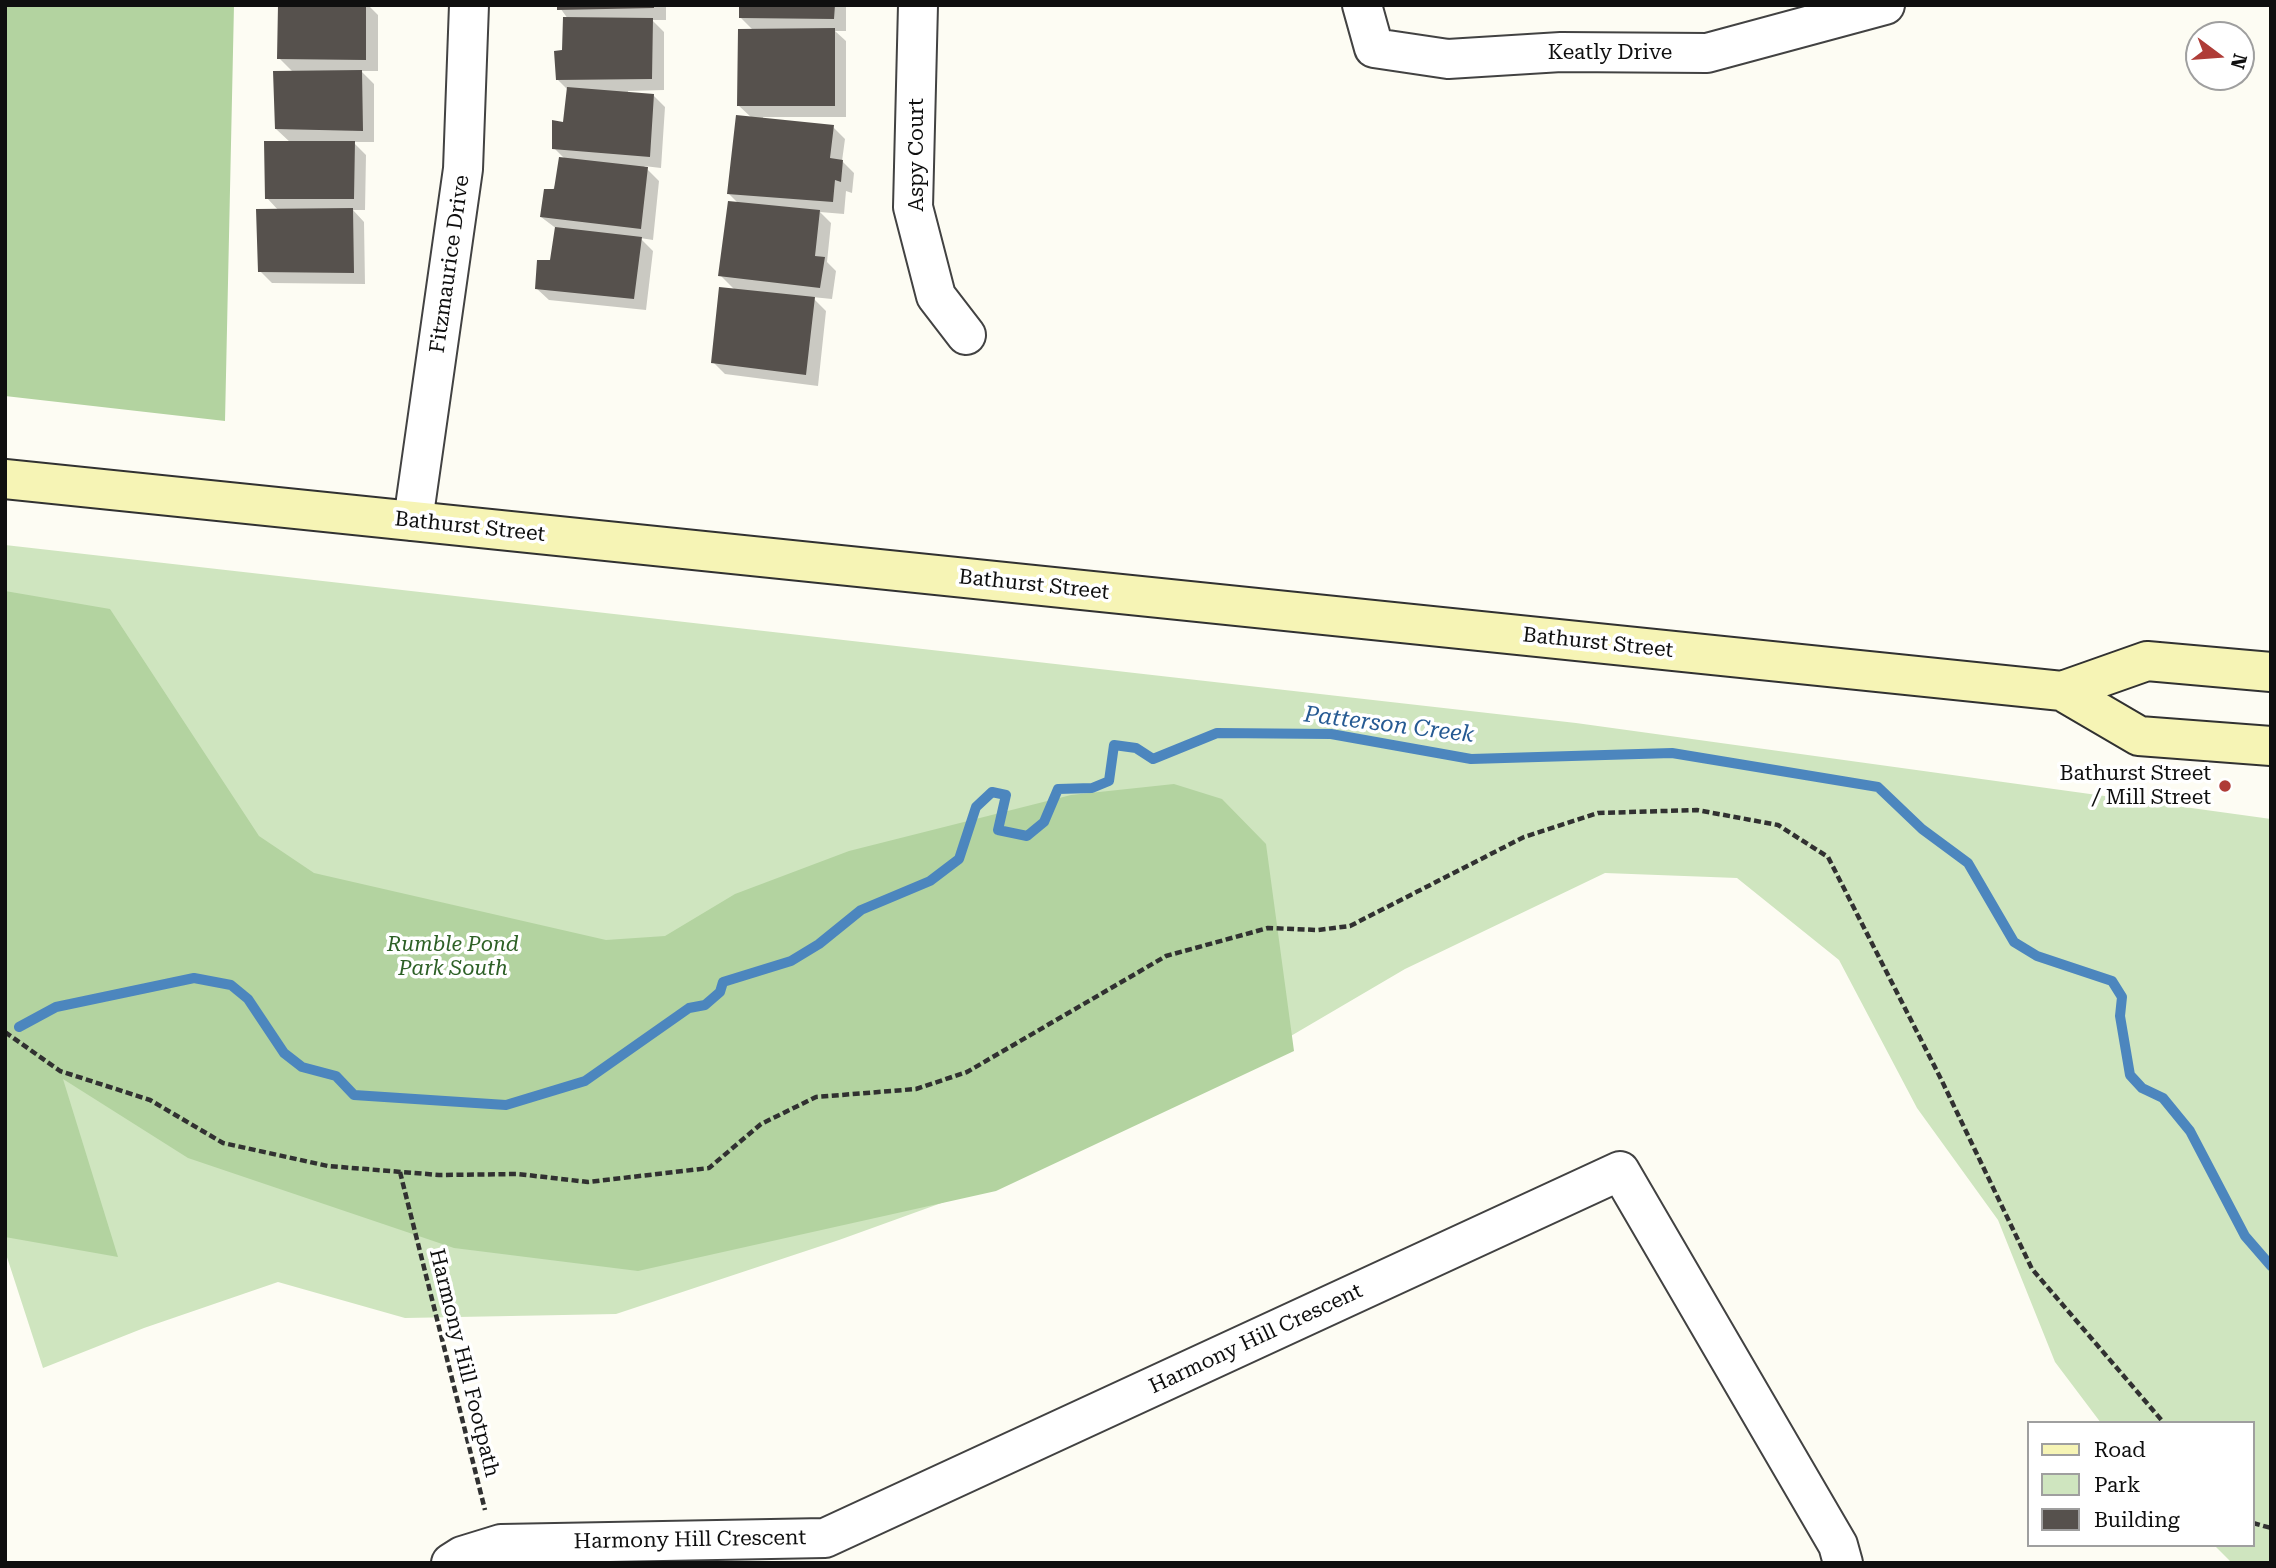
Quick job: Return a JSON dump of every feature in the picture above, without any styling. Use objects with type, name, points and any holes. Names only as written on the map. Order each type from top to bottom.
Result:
[{"type":"main road","name":"Bathurst Street","points":[[5,479],[2062,691],[2140,736],[2271,746]]},
{"type":"main road","name":"Bathurst Street","points":[[2062,691],[2147,661],[2271,671]]},
{"type":"street","name":"Fitzmaurice Drive","points":[[413,521],[463,169],[469,5]]},
{"type":"street","name":"Aspy Court","points":[[918,5],[913,207],[936,296],[966,335]]},
{"type":"street","name":"Keatly Drive","points":[[1362,5],[1374,48],[1448,59],[1561,52],[1707,53],[1885,5]]},
{"type":"street","name":"Harmony Hill Crescent","points":[[451,1563],[462,1556],[494,1546],[827,1551],[1620,1171],[1838,1545],[1843,1563]]},
{"type":"path","points":[[5,1031],[60,1071],[150,1100],[223,1143],[328,1166],[400,1172],[517,1174],[588,1182],[709,1168],[761,1124],[816,1097],[916,1089],[968,1072],[1166,956],[1268,928],[1318,930],[1350,926],[1524,838],[1598,813],[1697,810],[1778,825],[1828,857],[1941,1079],[2032,1269],[2162,1421]]},
{"type":"path","name":"Harmony Hill Footpath","points":[[400,1172],[494,1546]]},
{"type":"green space","points":[[5,5],[234,5],[225,421],[5,396]]},
{"type":"green space","name":"Rumble Pond Park South","points":[[5,545],[1576,723],[2271,819],[2271,1563],[2232,1563],[2216,1547],[2255,1547],[2255,1421],[2099,1421],[2055,1362],[1998,1220],[1917,1108],[1839,960],[1737,878],[1605,873],[1405,969],[1284,1040],[1033,1170],[839,1240],[616,1314],[405,1318],[278,1282],[144,1328],[43,1368],[5,1251]]},
{"type":"green space","points":[[5,591],[110,609],[259,836],[314,873],[606,940],[665,936],[735,894],[849,851],[1071,795],[1174,784],[1222,799],[1266,844],[1294,1051],[996,1191],[638,1271],[454,1248],[188,1158],[63,1079],[118,1257],[5,1237]]},
{"type":"building","points":[[278,5],[366,5],[366,60],[277,59]]},
{"type":"building","points":[[557,5],[654,5],[654,8],[557,10]]},
{"type":"building","points":[[739,5],[835,5],[834,19],[739,18]]},
{"type":"building","points":[[563,17],[653,18],[652,79],[556,80],[554,51],[562,50]]},
{"type":"building","points":[[835,28],[835,106],[737,106],[738,29]]},
{"type":"building","points":[[362,70],[363,131],[275,129],[273,71]]},
{"type":"building","points":[[567,87],[654,94],[650,157],[552,149],[552,120],[563,122]]},
{"type":"building","points":[[736,115],[834,125],[830,158],[843,160],[841,182],[835,180],[833,202],[727,194]]},
{"type":"building","points":[[264,141],[355,141],[354,199],[265,199]]},
{"type":"building","points":[[559,157],[648,167],[641,229],[540,217],[544,189],[554,189]]},
{"type":"building","points":[[728,201],[820,210],[815,256],[825,257],[820,288],[718,276]]},
{"type":"building","points":[[353,208],[354,273],[258,272],[256,209]]},
{"type":"building","points":[[555,227],[642,237],[634,299],[535,289],[537,260],[550,260]]},
{"type":"building","points":[[719,287],[815,297],[806,375],[711,363]]},
{"type":"waterway","name":"Patterson Creek","points":[[19,1027],[56,1007],[194,978],[231,985],[248,999],[284,1053],[302,1067],[336,1076],[354,1095],[506,1105],[585,1081],[689,1008],[705,1005],[720,992],[723,982],[791,961],[819,944],[861,910],[930,881],[959,859],[976,807],[992,792],[1006,795],[998,830],[1027,836],[1044,822],[1058,789],[1092,788],[1109,781],[1114,745],[1136,748],[1153,759],[1217,733],[1331,734],[1471,759],[1672,753],[1878,787],[1922,829],[1968,863],[2014,942],[2037,956],[2112,981],[2122,997],[2120,1016],[2130,1075],[2142,1088],[2163,1098],[2190,1131],[2245,1236],[2271,1266]]},
{"type":"place","name":"Bathurst Street / Mill Street","points":[[2225,786]]}]
